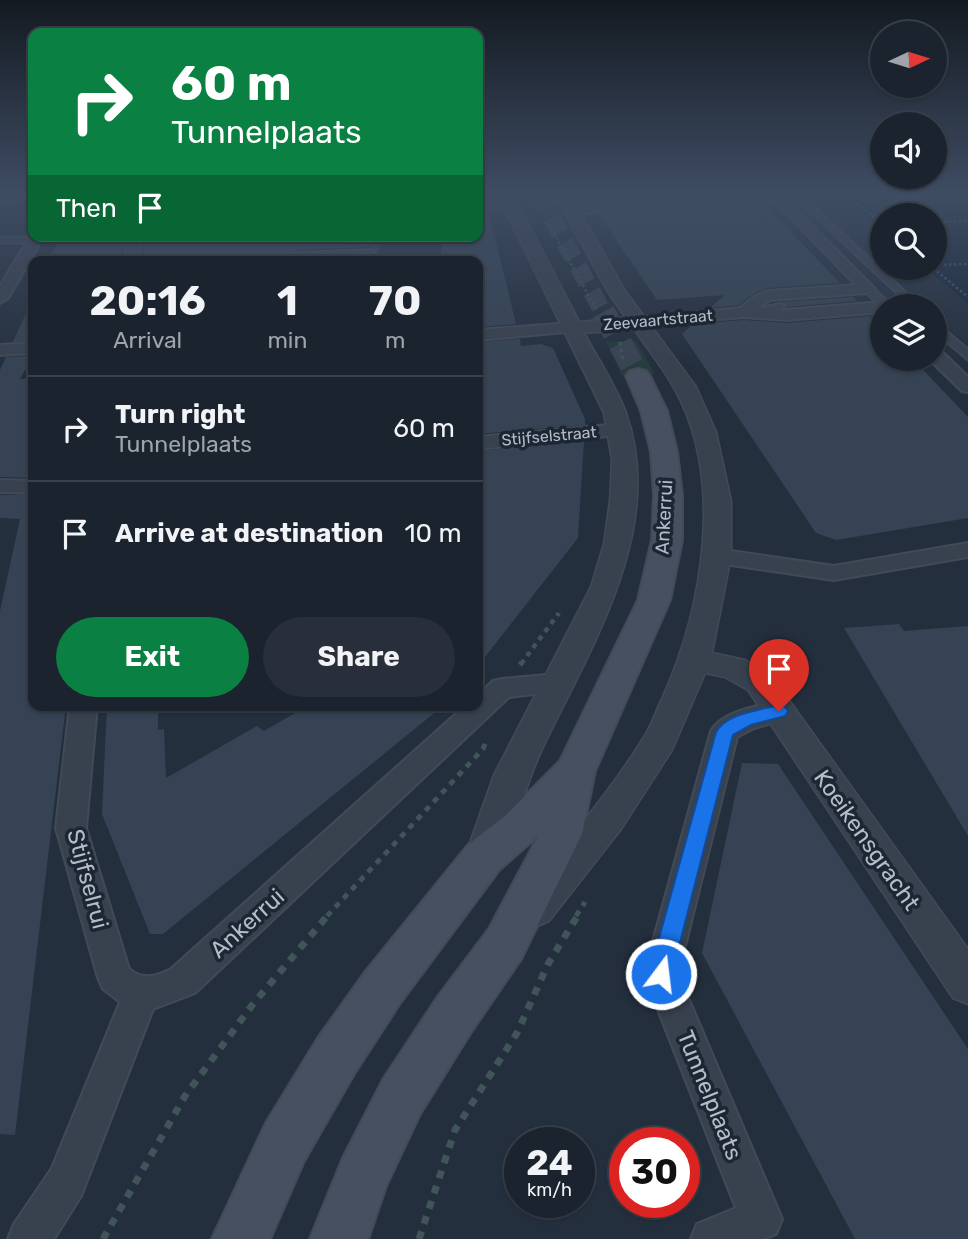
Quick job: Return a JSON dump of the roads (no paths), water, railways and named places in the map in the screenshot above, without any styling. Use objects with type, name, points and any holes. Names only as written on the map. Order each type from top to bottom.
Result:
[{"type":"main road","name":"Ankerrui","points":[[340,1239],[362,1177],[402,1096],[454,1015],[505,944],[561,834],[575,771],[654,600],[667,540],[668,495],[664,452],[654,411],[628,371]]},
{"type":"main road","name":"Ankerrui","points":[[242,1239],[285,1142],[336,1056],[383,987],[484,856],[521,827],[575,771]]},
{"type":"street","points":[[2,292],[28,251]]},
{"type":"street","name":"Ankerrui","points":[[484,856],[512,775],[605,587],[618,544],[624,460],[620,430],[598,376],[532,251]]},
{"type":"street","points":[[505,944],[587,845],[641,772],[660,741],[695,660],[717,556],[718,501],[714,468],[704,432],[685,387],[617,292],[594,251]]},
{"type":"street","points":[[830,251],[873,294]]},
{"type":"street","points":[[856,251],[902,294]]},
{"type":"street","points":[[868,289],[894,287]]},
{"type":"street","name":"Zeevaartstraat","points":[[744,312],[768,296],[868,289]]},
{"type":"street","name":"Zeevaartstraat","points":[[571,328],[744,312],[786,315],[870,307]]},
{"type":"street","points":[[483,335],[571,328]]},
{"type":"street","points":[[947,336],[968,356]]},
{"type":"street","points":[[0,350],[28,348]]},
{"type":"street","points":[[947,367],[968,387]]},
{"type":"street","name":"Stijfselstraat","points":[[483,443],[620,430]]},
{"type":"street","points":[[0,486],[28,487]]},
{"type":"street","points":[[717,556],[834,573],[968,550]]},
{"type":"street","name":"Koeikensgracht","points":[[695,660],[734,668],[759,682],[968,984]]},
{"type":"street","name":"Ankerrui","points":[[483,705],[502,688],[557,683]]},
{"type":"street","name":"Stijfselrui","points":[[83,711],[71,828],[115,978],[122,986],[141,994]]},
{"type":"street","name":"Ankerrui","points":[[141,994],[157,994],[183,981],[477,711]]},
{"type":"street","name":"Tunnelplaats","points":[[712,1239],[766,1229],[661,974],[725,732],[745,720],[779,711]]},
{"type":"street","points":[[29,1239],[67,1182],[141,994]]},
{"type":"lane","points":[[322,256],[372,252]]},
{"type":"lane","points":[[744,312],[780,306]]},
{"type":"water","points":[[947,251],[968,251],[968,304],[940,280],[947,280]]},
{"type":"tunnel","points":[[570,251],[604,314]]},
{"type":"tunnel","points":[[603,312],[638,376]]}]
